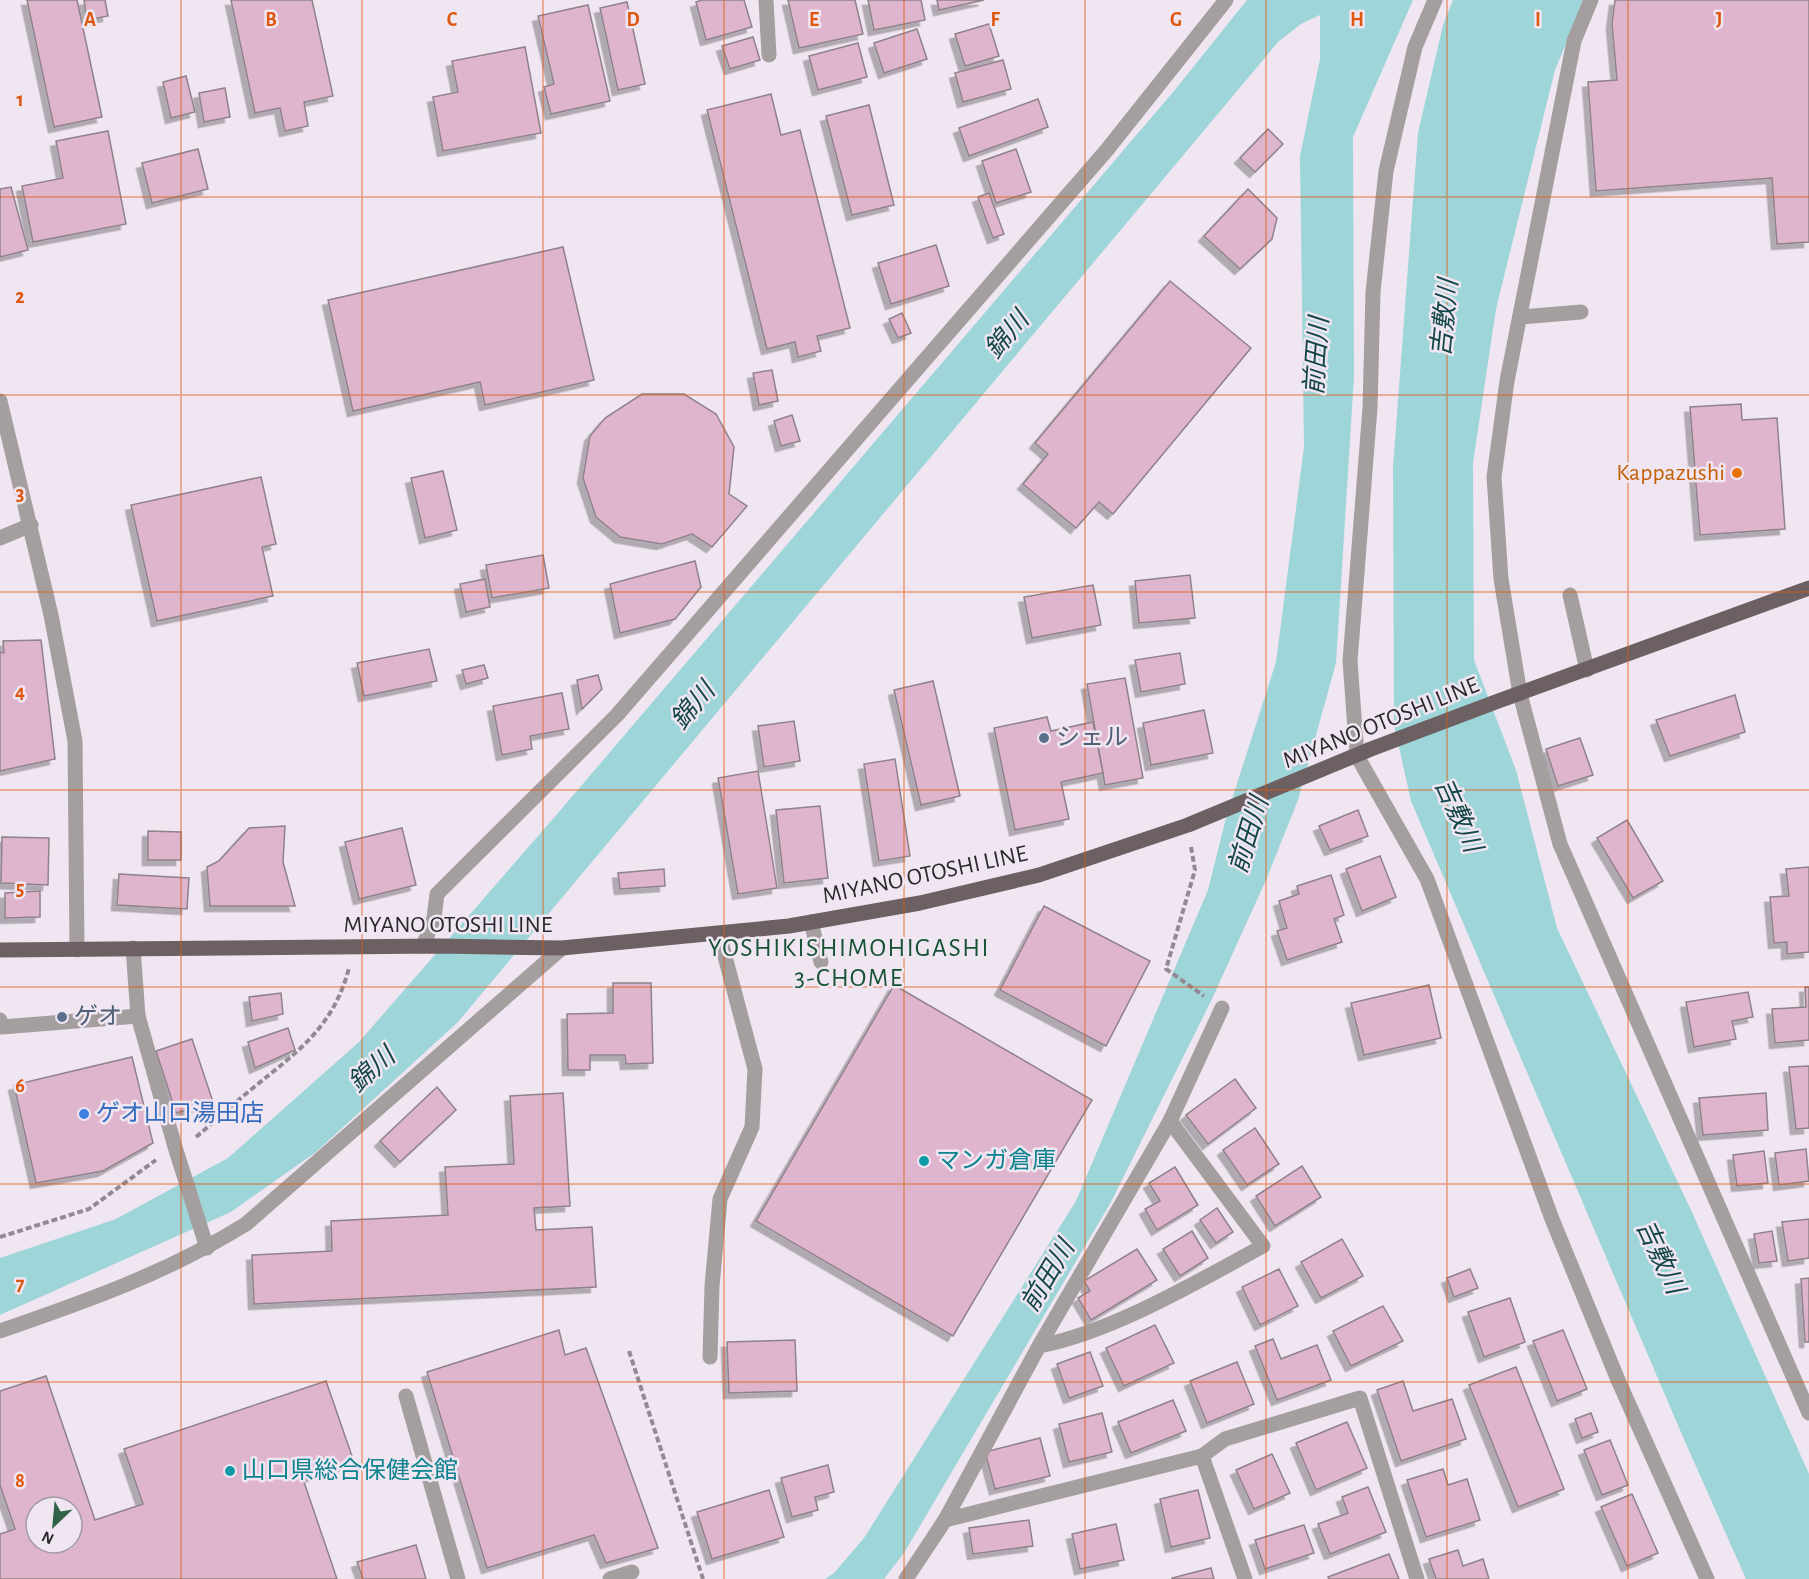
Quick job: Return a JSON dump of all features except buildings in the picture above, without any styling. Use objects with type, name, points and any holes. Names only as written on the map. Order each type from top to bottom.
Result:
[{"type":"main road","name":"MIYANO OTOSHI LINE","points":[[0,950],[350,946],[556,949],[719,934],[811,922],[920,903],[1038,875],[1219,812],[1371,749],[1809,588]]},
{"type":"street","points":[[766,0],[769,55]]},
{"type":"street","points":[[430,946],[437,894],[617,715],[1106,151],[1226,0]]},
{"type":"street","points":[[1435,0],[1415,47],[1386,171],[1373,292],[1370,408],[1350,661],[1357,756],[1426,879],[1552,1219],[1618,1380],[1707,1579]]},
{"type":"street","points":[[1591,0],[1574,41],[1507,381],[1494,477],[1501,579],[1520,694],[1560,844],[1809,1413]]},
{"type":"street","points":[[1520,317],[1581,312]]},
{"type":"street","points":[[0,401],[31,525],[75,741],[77,950]]},
{"type":"street","points":[[0,538],[31,525]]},
{"type":"street","points":[[1570,595],[1587,670]]},
{"type":"street","points":[[811,922],[821,962]]},
{"type":"street","points":[[710,1357],[711,1286],[720,1199],[752,1127],[755,1070],[719,934]]},
{"type":"street","points":[[133,948],[138,1016],[174,1147],[207,1248]]},
{"type":"street","points":[[0,1331],[141,1280],[207,1248],[246,1224],[298,1181],[556,949]]},
{"type":"street","points":[[906,1579],[945,1520],[1039,1346],[1170,1121],[1222,1008]]},
{"type":"street","points":[[0,1020],[2,1027],[138,1016]]},
{"type":"street","points":[[1039,1346],[1072,1340],[1188,1287],[1263,1246],[1170,1121]]},
{"type":"street","points":[[406,1396],[458,1579]]},
{"type":"street","points":[[945,1520],[1202,1456],[1225,1439],[1360,1398],[1417,1579]]},
{"type":"street","points":[[1202,1456],[1245,1579]]},
{"type":"street","points":[[610,1579],[632,1572]]},
{"type":"path","points":[[1195,870],[1166,969],[1222,1008]]},
{"type":"path","points":[[0,1237],[89,1209],[174,1147],[196,1137],[302,1050],[332,1011],[343,991],[351,961],[350,946]]},
{"type":"path","points":[[629,1351],[703,1579]]},
{"type":"water","points":[[1247,0],[1413,0],[1353,137],[1354,377],[1336,663],[1298,800],[1266,880],[1212,999],[1111,1202],[904,1553],[884,1579],[825,1579],[834,1573],[864,1538],[1076,1201],[1208,890],[1226,818],[1276,662],[1304,447],[1300,156],[1320,59],[1320,15],[1301,24],[1278,42],[458,1022],[316,1152],[231,1212],[0,1315],[0,1258],[116,1219],[228,1158],[359,1042],[558,813],[1174,91]]},
{"type":"water","name":"吉敷川","points":[[1453,0],[1584,0],[1555,70],[1496,309],[1473,463],[1474,660],[1516,770],[1557,928],[1691,1210],[1809,1474],[1809,1579],[1746,1579],[1411,801],[1394,725],[1393,467],[1418,133],[1443,25]]},
{"type":"place","name":"Kappazushi","points":[[1737,473]]},
{"type":"place","name":"シェル","points":[[1044,738]]},
{"type":"place","name":"ゲオ","points":[[62,1017]]},
{"type":"place","name":"ゲオ山口湯田店","points":[[84,1114]]},
{"type":"place","name":"マンガ倉庫","points":[[924,1161]]},
{"type":"place","name":"山口県総合保健会館","points":[[230,1471]]},
{"type":"district","name":"YOSHIKISHIMOHIGASHI 3-CHOME","points":[[849,963]]},
{"type":"water label","name":"錦川","points":[[1007,335]]},
{"type":"water label","name":"前田川","points":[[1317,356]]},
{"type":"water label","name":"錦川","points":[[693,706]]},
{"type":"water label","name":"前田川","points":[[1249,835]]},
{"type":"water label","name":"錦川","points":[[372,1070]]},
{"type":"water label","name":"前田川","points":[[1048,1276]]}]
